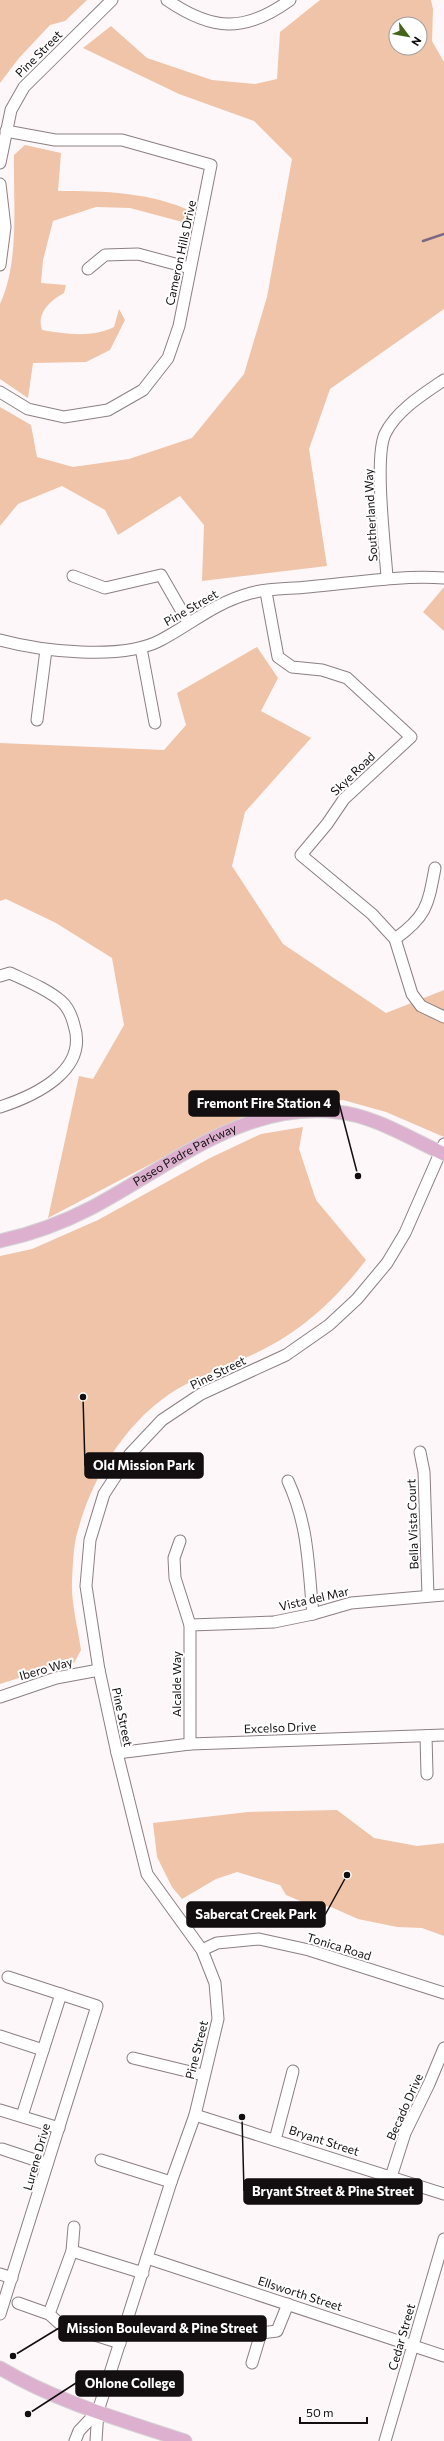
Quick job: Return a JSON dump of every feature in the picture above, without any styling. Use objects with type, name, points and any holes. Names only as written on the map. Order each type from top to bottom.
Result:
[{"type":"main road","name":"Paseo Padre Parkway","points":[[0,1241],[30,1234],[90,1208],[210,1139],[256,1119],[296,1111],[338,1112],[380,1124],[442,1150]]},
{"type":"main road","points":[[0,2368],[23,2382],[56,2397],[185,2441]]},
{"type":"street","name":"Pine Street","points":[[0,163],[11,110],[24,87],[112,0]]},
{"type":"street","points":[[167,0],[203,21],[239,25],[258,19],[290,0]]},
{"type":"street","name":"Cameron Hills Drive","points":[[0,392],[28,409],[64,417],[108,410],[143,390],[168,358],[179,326],[211,165],[122,140],[55,140],[6,130]]},
{"type":"street","points":[[0,184],[5,227],[0,265]]},
{"type":"street","points":[[88,269],[106,255],[138,254],[190,268]]},
{"type":"street","name":"Southerland Way","points":[[385,580],[387,577],[380,471],[385,434],[404,410],[443,382]]},
{"type":"street","points":[[72,576],[105,588],[161,575],[188,622]]},
{"type":"street","name":"Pine Street","points":[[0,640],[46,650],[91,652],[141,648],[160,641],[188,622],[221,603],[253,592],[385,580],[444,578]]},
{"type":"street","name":"Skye Road","points":[[266,592],[278,657],[292,667],[322,670],[347,678],[412,737],[344,799],[327,824],[301,855],[372,914],[395,939],[412,994],[421,1006],[444,1017]]},
{"type":"street","points":[[141,648],[155,723]]},
{"type":"street","points":[[37,720],[46,650]]},
{"type":"street","points":[[395,939],[416,924],[429,901],[435,868]]},
{"type":"street","points":[[0,976],[10,973],[42,989],[62,1002],[71,1016],[76,1032],[75,1048],[69,1064],[59,1077],[46,1087],[0,1107]]},
{"type":"street","name":"Pine Street","points":[[98,2411],[171,2182],[195,2115],[203,2076],[218,2019],[216,1983],[202,1950],[147,1874],[117,1753],[99,1670],[86,1586],[90,1540],[104,1494],[130,1454],[162,1420],[201,1394],[286,1355],[329,1325],[357,1300],[387,1263],[405,1233],[442,1150]]},
{"type":"street","name":"Bella Vista Court","points":[[420,1452],[424,1472],[428,1596]]},
{"type":"street","points":[[288,1481],[298,1503],[308,1542],[313,1614]]},
{"type":"street","name":"Alcalde Way","points":[[180,1541],[174,1558],[175,1578],[190,1625],[190,1744]]},
{"type":"street","name":"Vista del Mar","points":[[190,1625],[274,1622],[313,1614],[350,1603],[444,1594]]},
{"type":"street","name":"Ibero Way","points":[[0,1697],[56,1678],[99,1670]]},
{"type":"street","name":"Excelso Drive","points":[[117,1753],[190,1744],[444,1735]]},
{"type":"street","points":[[426,1736],[427,1774]]},
{"type":"street","name":"Tonica Road","points":[[202,1950],[217,1943],[259,1939],[309,1950],[444,1993]]},
{"type":"street","points":[[8,1977],[61,1994],[22,2116]]},
{"type":"street","name":"Lurene Drive","points":[[0,2314],[38,2199],[38,2188],[59,2128],[97,2006],[61,1994]]},
{"type":"street","points":[[0,2036],[43,2050]]},
{"type":"street","name":"Becado Drive","points":[[391,2177],[405,2133],[430,2084],[444,2048]]},
{"type":"street","points":[[133,2058],[203,2076]]},
{"type":"street","points":[[275,2140],[293,2071]]},
{"type":"street","points":[[0,2110],[59,2128]]},
{"type":"street","name":"Bryant Street","points":[[195,2115],[444,2194]]},
{"type":"street","points":[[2,2149],[47,2164]]},
{"type":"street","points":[[101,2160],[171,2182]]},
{"type":"street","points":[[49,2314],[72,2251],[74,2227]]},
{"type":"street","name":"Cedar Street","points":[[385,2441],[444,2240]]},
{"type":"street","points":[[72,2251],[143,2273]]},
{"type":"street","name":"Ellsworth Street","points":[[147,2258],[444,2356]]},
{"type":"street","points":[[0,2274],[12,2278]]},
{"type":"street","points":[[18,2303],[49,2314],[60,2324],[120,2343]]},
{"type":"street","points":[[252,2363],[261,2332],[276,2331],[281,2324],[288,2304]]},
{"type":"street","points":[[75,2441],[79,2432],[98,2411]]},
{"type":"street","points":[[96,2441],[98,2411]]},
{"type":"shaded area","points":[[0,0],[87,0],[65,21],[50,25],[19,58],[0,83]]},
{"type":"shaded area","points":[[320,0],[431,0],[433,9],[432,41],[444,62],[444,309],[330,389],[309,449],[327,566],[202,581],[204,525],[180,496],[118,535],[105,510],[62,486],[18,504],[0,526],[0,407],[31,425],[37,457],[73,467],[129,459],[192,438],[244,374],[267,297],[292,159],[254,121],[179,94],[83,48],[111,26],[147,58],[212,80],[255,84],[277,79],[280,32]]},
{"type":"shaded area","points":[[25,145],[61,153],[58,191],[93,191],[127,194],[161,200],[193,212],[190,224],[130,208],[96,207],[53,221],[43,260],[41,283],[66,285],[64,293],[54,299],[43,313],[41,318],[42,330],[78,334],[97,333],[114,327],[119,309],[125,320],[110,350],[86,362],[33,363],[28,398],[0,379],[0,304],[6,287],[13,250],[14,155]]},
{"type":"shaded area","points":[[444,587],[444,631],[423,612]]},
{"type":"shaded area","points":[[257,647],[278,678],[261,711],[311,738],[245,812],[232,866],[283,944],[386,1013],[444,990],[444,1137],[386,1112],[343,1100],[293,1103],[254,1112],[225,1125],[48,1218],[79,1076],[93,1079],[124,1025],[112,958],[56,923],[6,899],[0,901],[0,743],[164,750],[186,725],[177,693]]},
{"type":"shaded area","points":[[303,1127],[299,1149],[316,1200],[366,1260],[330,1301],[303,1325],[272,1345],[179,1388],[161,1400],[144,1415],[129,1432],[103,1469],[93,1489],[76,1536],[72,1590],[81,1650],[74,1663],[50,1668],[0,1684],[0,1256],[32,1249],[98,1220],[210,1158],[261,1134]]},
{"type":"shaded area","points":[[337,1810],[374,1838],[417,1846],[444,1843],[444,1936],[422,1928],[397,1927],[358,1919],[331,1907],[305,1903],[286,1895],[280,1885],[237,1872],[216,1879],[182,1899],[172,1887],[157,1857],[153,1823],[248,1812]]},
{"type":"waterway","points":[[423,241],[444,234]]},
{"type":"place","name":"Fremont Fire Station 4","points":[[358,1176]]},
{"type":"place","name":"Old Mission Park","points":[[83,1397]]},
{"type":"place","name":"Sabercat Creek Park","points":[[347,1875]]},
{"type":"place","name":"Bryant Street & Pine Street","points":[[242,2117]]},
{"type":"place","name":"Mission Boulevard & Pine Street","points":[[13,2356]]},
{"type":"place","name":"Ohlone College","points":[[28,2414]]}]
